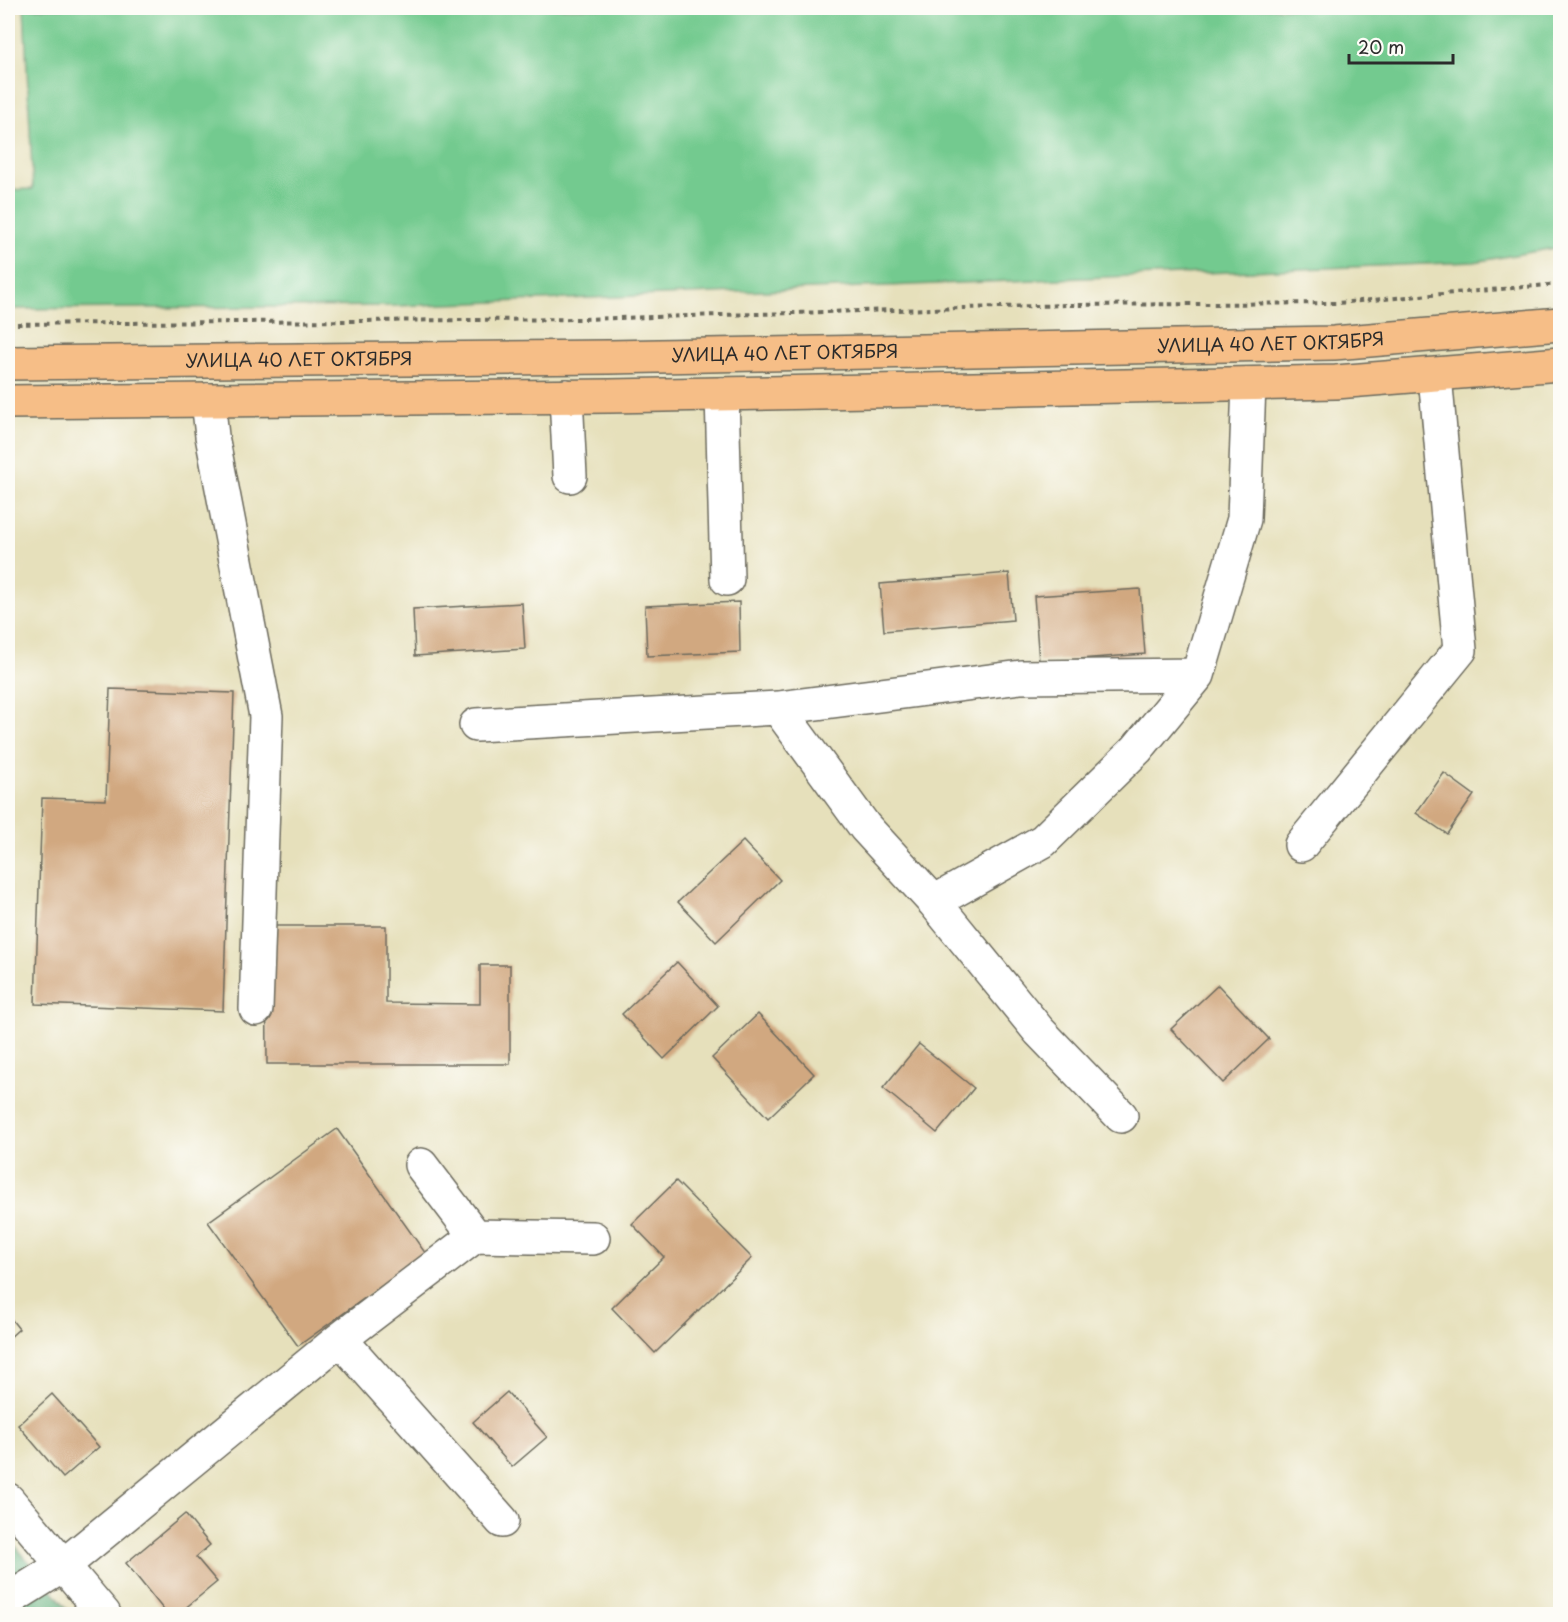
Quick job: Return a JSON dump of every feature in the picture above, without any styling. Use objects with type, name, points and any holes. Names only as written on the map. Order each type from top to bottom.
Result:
[{"type":"main road","name":"УЛИЦА 40 ЛЕТ ОКТЯБРЯ","points":[[8,363],[621,357],[1334,343],[1560,324]]},
{"type":"main road","points":[[8,402],[722,394],[1336,382],[1435,376],[1560,364]]},
{"type":"lane","points":[[1300,845],[1460,650],[1435,376]]},
{"type":"lane","points":[[934,902],[1042,841],[1137,749],[1198,675],[1244,519],[1249,384]]},
{"type":"lane","points":[[722,394],[727,579]]},
{"type":"lane","points":[[566,396],[570,476]]},
{"type":"lane","points":[[208,400],[212,436],[266,716],[256,1009]]},
{"type":"lane","points":[[476,725],[778,708],[1021,677],[1198,675]]},
{"type":"lane","points":[[778,708],[865,827],[934,902],[1039,1031],[1121,1116]]},
{"type":"lane","points":[[421,1165],[475,1236]]},
{"type":"lane","points":[[8,1600],[64,1565],[340,1339],[475,1236],[593,1238]]},
{"type":"lane","points":[[340,1339],[502,1521]]},
{"type":"lane","points":[[8,1500],[105,1614]]},
{"type":"path","points":[[8,324],[596,319],[1069,305],[1337,303],[1560,284]]},
{"type":"green space","points":[[24,8],[1560,8],[1560,247],[1474,262],[396,306],[8,309],[8,190],[33,189]]},
{"type":"green space","points":[[8,1537],[72,1614],[8,1614]]},
{"type":"building","points":[[1009,573],[1013,620],[884,631],[880,584]]},
{"type":"building","points":[[1140,589],[1145,654],[1039,662],[1034,596]]},
{"type":"building","points":[[739,602],[740,652],[647,656],[645,606]]},
{"type":"building","points":[[522,603],[525,649],[415,656],[413,609]]},
{"type":"building","points":[[110,689],[234,693],[223,1011],[35,1004],[42,798],[106,800]]},
{"type":"building","points":[[1444,773],[1474,795],[1447,834],[1416,813]]},
{"type":"building","points":[[743,841],[780,880],[716,942],[678,902]]},
{"type":"building","points":[[266,926],[386,926],[386,1003],[480,1004],[480,965],[510,965],[510,1064],[267,1064]]},
{"type":"building","points":[[677,962],[718,1006],[664,1059],[622,1014]]},
{"type":"building","points":[[1218,985],[1269,1039],[1223,1083],[1171,1029]]},
{"type":"building","points":[[758,1014],[814,1074],[768,1118],[712,1058]]},
{"type":"building","points":[[919,1044],[974,1088],[937,1133],[883,1088]]},
{"type":"building","points":[[337,1129],[426,1254],[298,1346],[208,1222]]},
{"type":"building","points":[[676,1181],[752,1258],[655,1353],[612,1308],[664,1257],[632,1224]]},
{"type":"building","points":[[8,1315],[19,1329],[8,1339]]},
{"type":"building","points":[[507,1392],[547,1437],[512,1467],[473,1422]]},
{"type":"building","points":[[52,1394],[99,1447],[63,1478],[18,1425]]},
{"type":"building","points":[[185,1514],[210,1545],[196,1557],[217,1582],[178,1614],[167,1614],[126,1563]]}]
